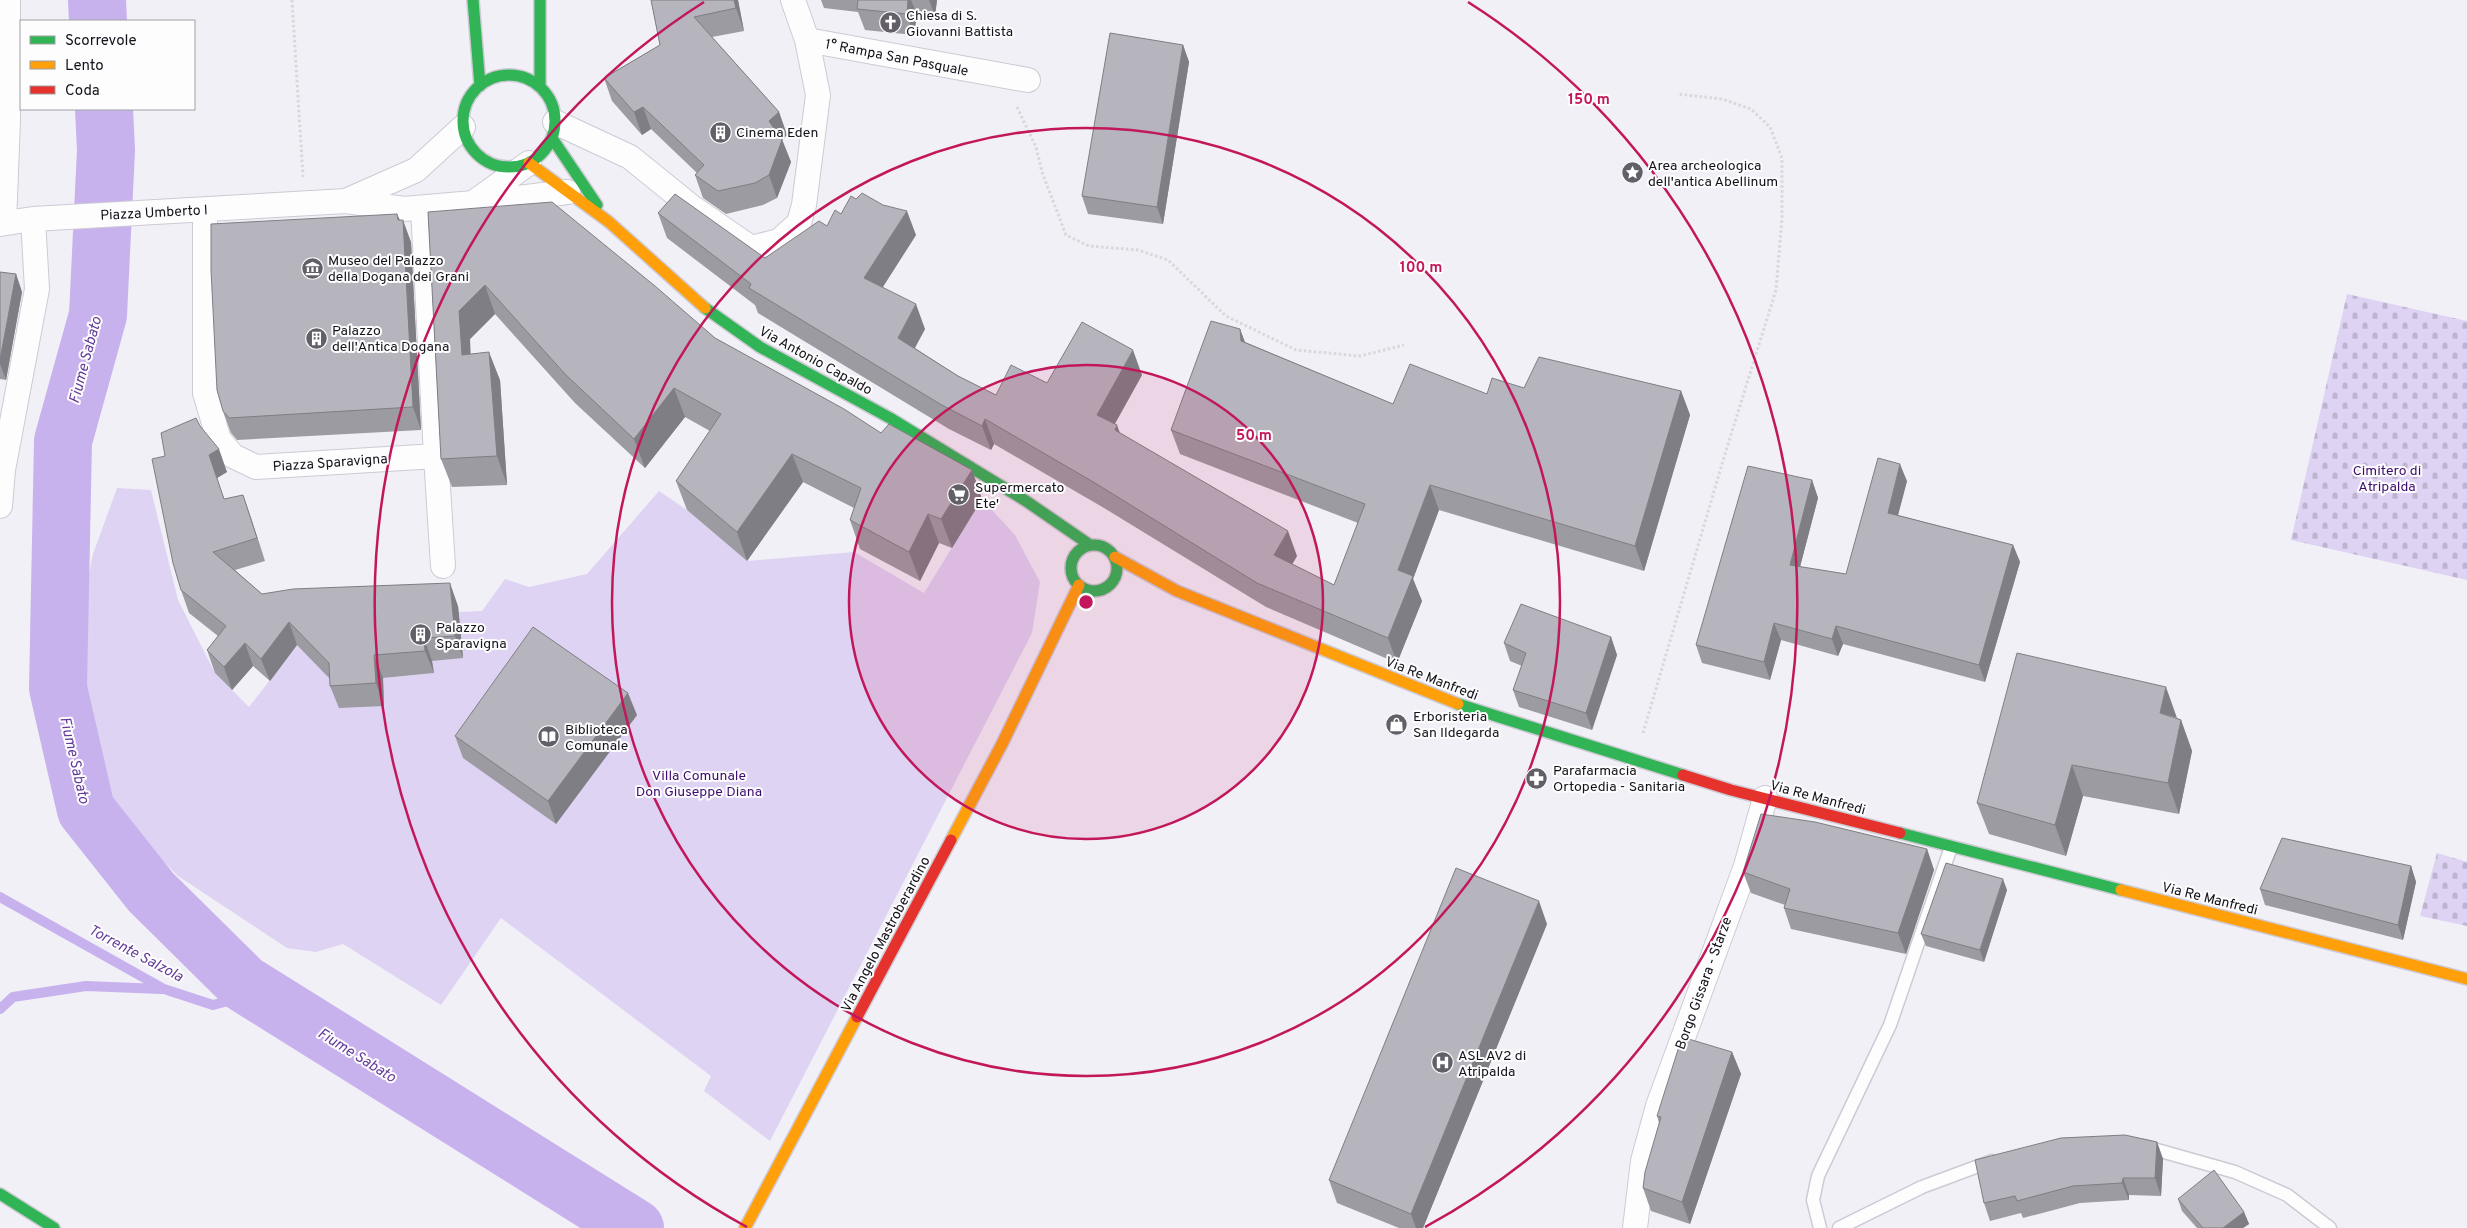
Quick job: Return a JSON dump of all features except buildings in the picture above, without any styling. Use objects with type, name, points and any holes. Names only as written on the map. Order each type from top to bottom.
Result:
[{"type":"street","points":[[2,224],[8,0]]},
{"type":"street","points":[[473,0],[480,86]]},
{"type":"street","points":[[540,0],[540,87]]},
{"type":"street","name":"1° Rampa San Pasquale","points":[[793,0],[807,40],[1028,80]]},
{"type":"street","points":[[553,130],[630,157],[693,208],[752,248],[779,241],[800,223],[804,205],[818,96],[807,40]]},
{"type":"street","points":[[504,76],[530,80],[540,87],[549,98],[554,110],[553,130],[609,222],[529,163],[515,167],[500,166],[487,162],[475,153],[467,141],[463,127],[464,112],[469,97],[480,86],[491,79],[504,76]]},
{"type":"street","name":"Piazza Umberto I","points":[[346,200],[416,170],[463,127]]},
{"type":"street","name":"Piazza Umberto I","points":[[473,203],[529,163],[546,148],[553,130]]},
{"type":"street","name":"Piazza Umberto I","points":[[2,224],[40,219],[346,200],[404,209],[424,208],[568,192]]},
{"type":"street","points":[[424,208],[443,566]]},
{"type":"street","name":"Piazza Sparavigna","points":[[205,209],[205,393],[219,440],[233,456],[256,467],[436,456]]},
{"type":"street","points":[[0,506],[3,470],[36,289],[40,219]]},
{"type":"street","name":"Via Antonio Capaldo","points":[[609,222],[705,308],[760,347],[890,418],[1026,501],[1090,545]]},
{"type":"street","name":"Via Antonio Capaldo","points":[[1026,501],[1041,524]]},
{"type":"street","points":[[1062,556],[1072,571],[1084,587],[1103,589],[1119,580],[1115,557],[1105,547],[1090,545],[1083,547],[1074,558],[1072,571]]},
{"type":"street","name":"Via Re Manfredi","points":[[1115,557],[1177,591],[1444,700],[1635,760],[1765,798],[1951,847],[2467,979]]},
{"type":"street","name":"Via Re Manfredi","points":[[1141,584],[1177,591]]},
{"type":"street","name":"Via Angelo Mastroberardino","points":[[745,1228],[1002,744],[1046,652],[1084,587]]},
{"type":"street","name":"Borgo Gissara - Starze","points":[[1635,1228],[1643,1161],[1658,1106],[1746,866],[1765,798]]},
{"type":"street","points":[[0,1194],[54,1228]]},
{"type":"lane","points":[[1820,1228],[1813,1200],[1818,1176],[1890,1025],[1951,847]]},
{"type":"lane","points":[[2132,1144],[2177,1154],[2235,1172],[2287,1196],[2330,1228]]},
{"type":"lane","points":[[1839,1228],[1922,1187],[2000,1158]]},
{"type":"path","points":[[292,0],[305,204]]},
{"type":"path","points":[[1002,76],[1036,147],[1042,172],[1066,235],[1089,246],[1138,250],[1168,260],[1226,316],[1296,350],[1360,356],[1404,345]]},
{"type":"path","points":[[1635,760],[1722,464],[1776,290],[1782,218],[1782,158],[1770,126],[1751,109],[1722,98],[1677,94]]},
{"type":"green space","name":"Cimitero di Atripalda","points":[[2347,294],[2467,321],[2467,580],[2291,540]]},
{"type":"green space","name":"Villa Comunale Don Giuseppe Diana","points":[[117,488],[151,490],[178,600],[215,673],[249,707],[299,643],[384,706],[383,678],[433,673],[432,661],[459,612],[482,611],[505,579],[529,587],[587,574],[659,491],[687,510],[747,561],[854,552],[924,593],[982,499],[1015,535],[1040,582],[1032,633],[770,1141],[704,1091],[711,1076],[501,918],[441,1005],[343,944],[316,952],[287,948],[178,876],[130,828],[106,788],[89,742],[79,687],[80,615],[93,554]]},
{"type":"green space","points":[[2437,853],[2467,862],[2467,926],[2420,916]]},
{"type":"waterway","name":"Fiume Sabato","points":[[97,0],[98,20]]},
{"type":"waterway","name":"Fiume Sabato","points":[[104,110],[106,150],[98,315],[63,441],[58,688],[86,810],[151,892],[243,983],[635,1228]]},
{"type":"waterway","name":"Torrente Salzola","points":[[0,897],[164,989],[213,1005],[243,997],[266,998]]},
{"type":"waterway","points":[[0,1009],[13,997],[86,986],[161,989]]},
{"type":"traffic: fast","points":[[473,0],[480,86]]},
{"type":"traffic: fast","points":[[540,0],[540,87]]},
{"type":"traffic: fast","points":[[509,75],[527,79],[541,89],[551,103],[555,121],[551,139],[541,153],[527,163],[509,167],[491,163],[477,153],[467,139],[463,121],[467,103],[477,89],[491,79],[509,75]]},
{"type":"traffic: fast","points":[[552,138],[597,205]]},
{"type":"traffic: fast","points":[[705,308],[760,347],[890,418],[1026,501],[1090,545]]},
{"type":"traffic: fast","points":[[1094,545],[1107,549],[1113,555],[1117,568],[1113,581],[1107,587],[1094,591],[1081,587],[1075,581],[1071,568],[1075,555],[1081,549],[1094,545]]},
{"type":"traffic: fast","points":[[1458,704],[1683,775]]},
{"type":"traffic: fast","points":[[1900,833],[2121,890]]},
{"type":"traffic: fast","points":[[0,1194],[54,1228]]},
{"type":"traffic: slow","points":[[529,163],[609,222],[705,308]]},
{"type":"traffic: slow","points":[[1115,557],[1177,591],[1458,704]]},
{"type":"traffic: slow","points":[[951,840],[1002,744],[1079,585]]},
{"type":"traffic: slow","points":[[2121,890],[2467,979]]},
{"type":"traffic: slow","points":[[745,1228],[857,1017]]},
{"type":"traffic: jam","points":[[1683,775],[1731,790],[1900,833]]},
{"type":"traffic: jam","points":[[857,1017],[951,840]]},
{"type":"place","name":"Chiesa di S. Giovanni Battista","points":[[890,23]]},
{"type":"place","name":"Cinema Eden","points":[[720,132]]},
{"type":"place","name":"Area archeologica dell'antica Abellinum","points":[[1632,173]]},
{"type":"place","name":"Museo del Palazzo della Dogana dei Grani","points":[[312,268]]},
{"type":"place","name":"Palazzo dell'Antica Dogana","points":[[316,338]]},
{"type":"place","name":"Supermercato Ete'","points":[[959,495]]},
{"type":"place","name":"Palazzo Sparavigna","points":[[420,635]]},
{"type":"place","name":"Erboristeria San Ildegarda","points":[[1397,724]]},
{"type":"place","name":"Biblioteca Comunale","points":[[549,737]]},
{"type":"place","name":"Parafarmacia Ortopedia - Sanitaria","points":[[1537,778]]},
{"type":"place","name":"ASL AV2 di Atripalda","points":[[1442,1063]]}]
